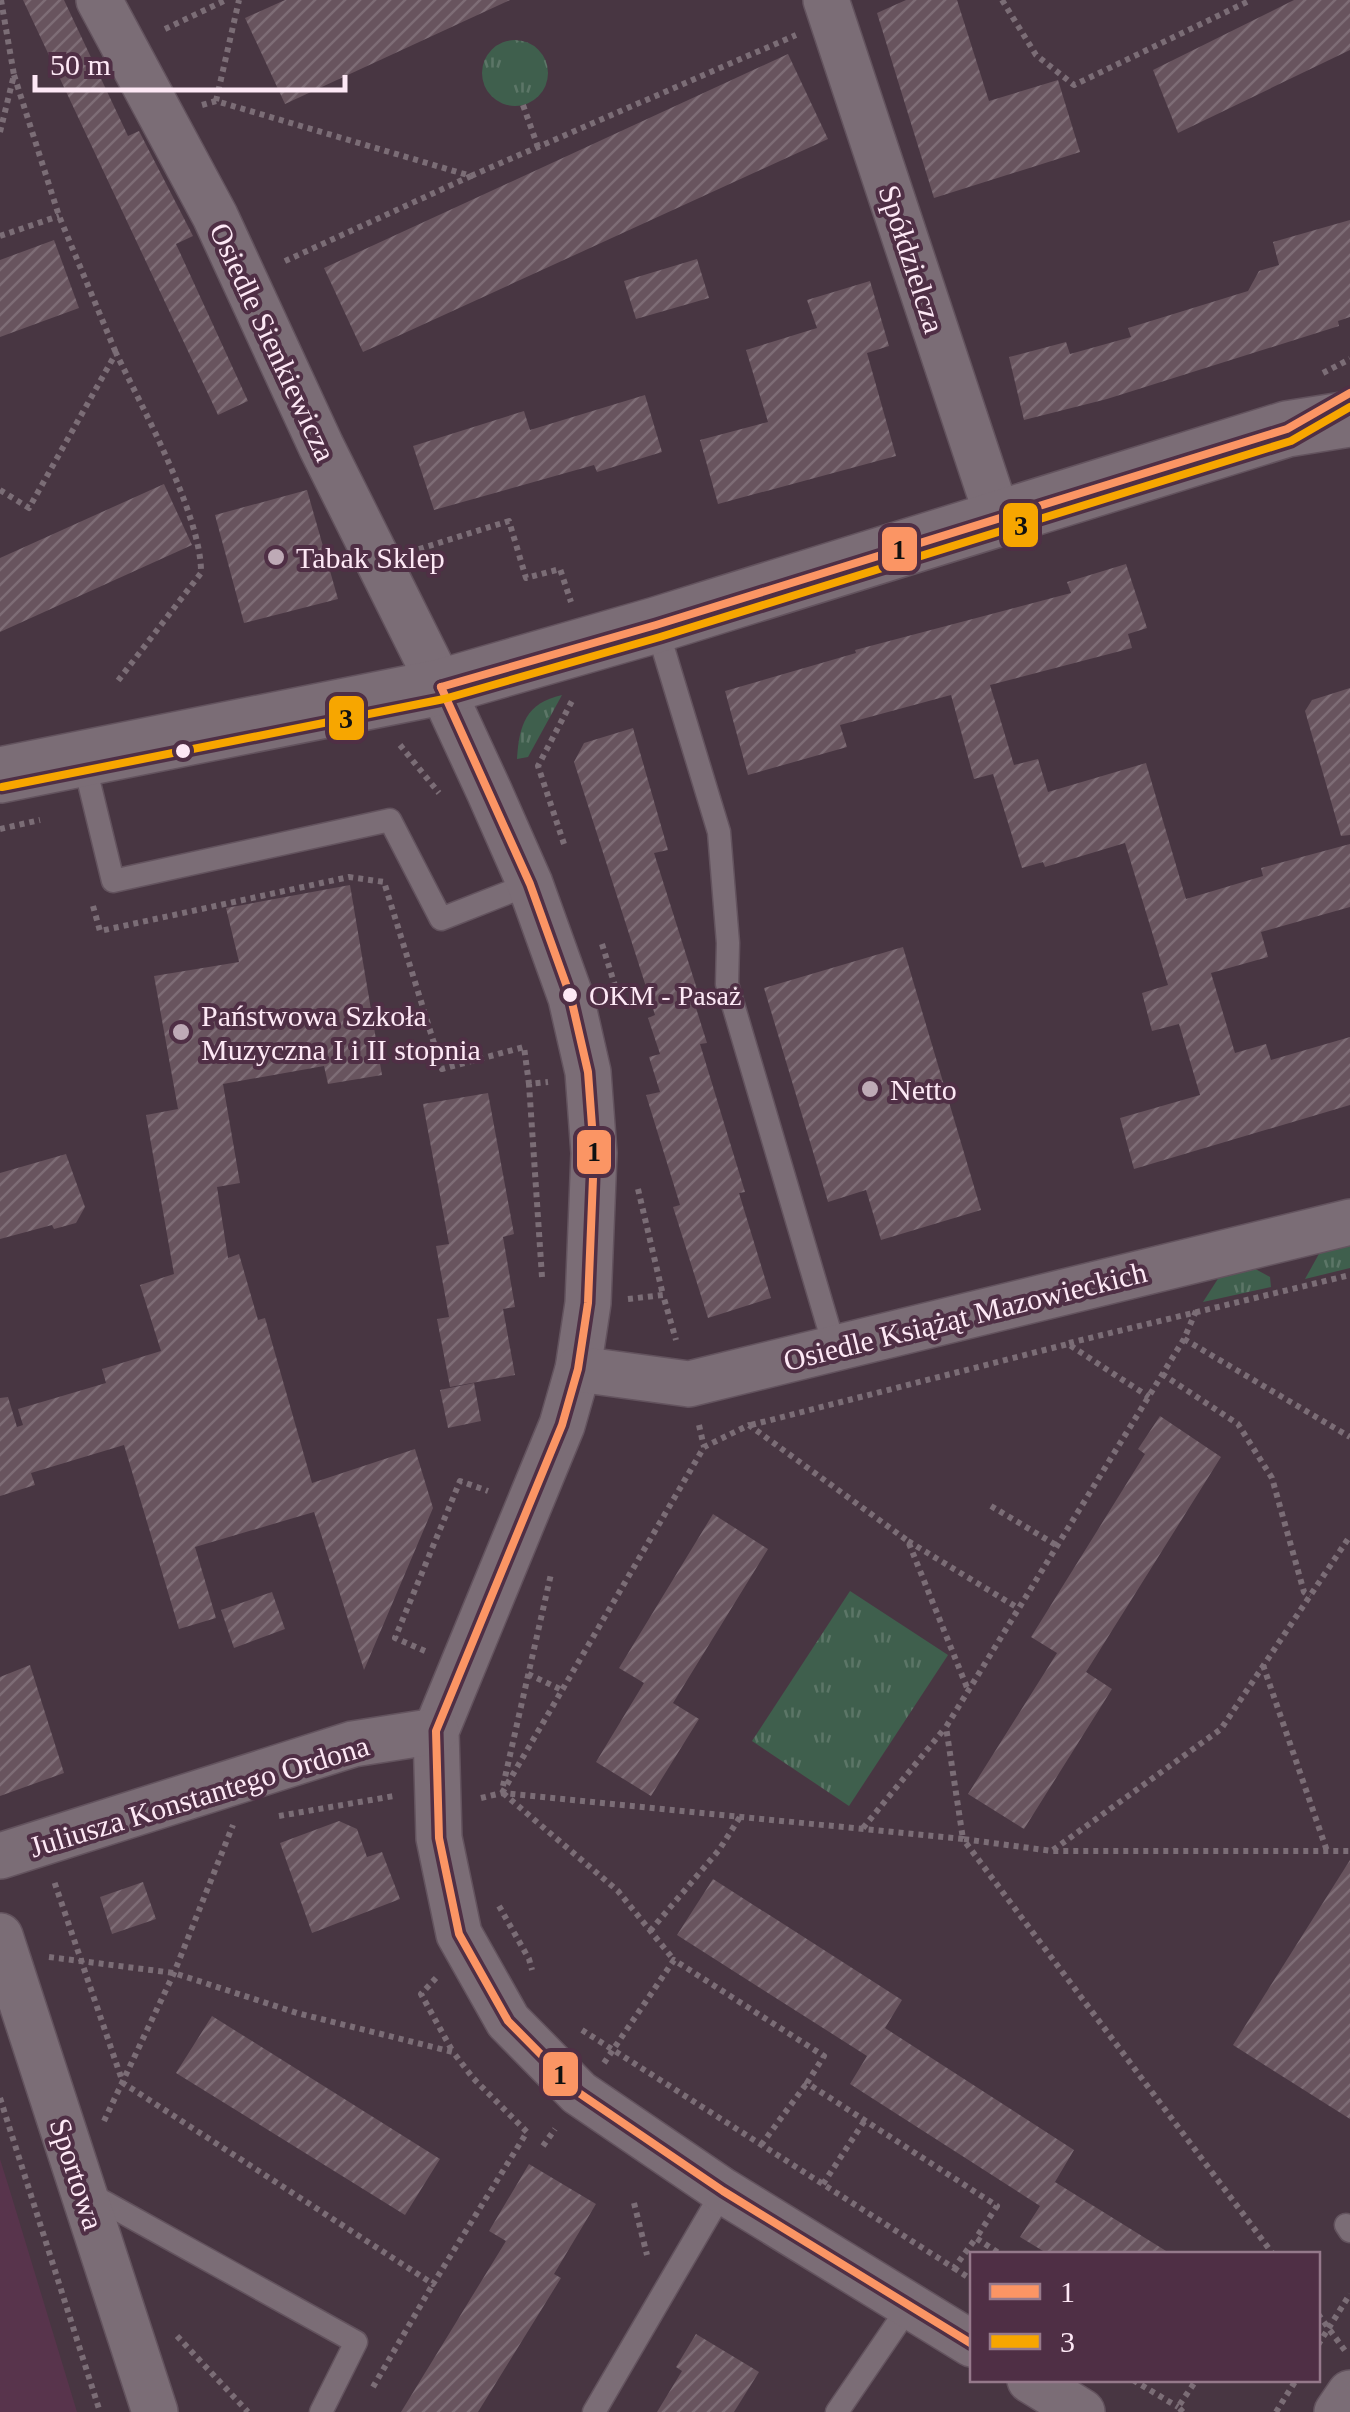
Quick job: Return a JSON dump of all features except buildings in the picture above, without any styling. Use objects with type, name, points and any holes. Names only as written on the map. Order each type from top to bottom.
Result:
[{"type":"street","name":"Osiedle Sienkiewicza","points":[[100,0],[215,216],[321,446],[441,687]]},
{"type":"street","name":"Spółdzielcza","points":[[829,10],[998,518]]},
{"type":"street","points":[[1287,429],[1350,393]]},
{"type":"street","points":[[0,775],[441,687],[656,625],[1287,429],[1350,418]]},
{"type":"street","points":[[441,687],[530,884],[571,998],[588,1072],[594,1153],[588,1303],[578,1369],[562,1424],[436,1731],[439,1838],[459,1934],[508,2020],[579,2092],[723,2190],[970,2343]]},
{"type":"street","name":"Osiedle Książąt Mazowieckich","points":[[578,1369],[689,1384],[1350,1222]]},
{"type":"street","name":"Juliusza Konstantego Ordona","points":[[0,1856],[353,1744],[436,1731]]},
{"type":"street","name":"Sportowa","points":[[2,1944],[155,2412]]},
{"type":"street","points":[[1033,2382],[1082,2412]]},
{"type":"street","points":[[1337,2412],[1350,2393]]},
{"type":"lane","points":[[656,625],[719,832],[728,943],[727,984],[836,1349]]},
{"type":"lane","points":[[82,758],[113,881],[390,820],[441,919],[530,884]]},
{"type":"lane","points":[[79,2182],[356,2342],[321,2412]]},
{"type":"lane","points":[[594,2412],[723,2190]]},
{"type":"lane","points":[[837,2412],[910,2305]]},
{"type":"path","points":[[1,0],[14,75],[59,216],[116,353],[168,462],[202,551],[201,573],[117,682]]},
{"type":"path","points":[[165,29],[226,0]]},
{"type":"path","points":[[216,101],[239,0]]},
{"type":"path","points":[[1002,0],[1036,55],[1074,85],[1252,0]]},
{"type":"path","points":[[273,267],[829,10]]},
{"type":"path","points":[[159,14],[172,44]]},
{"type":"path","points":[[0,132],[14,75]]},
{"type":"path","points":[[192,91],[199,106],[216,101],[471,176]]},
{"type":"path","points":[[524,105],[538,147]]},
{"type":"path","points":[[0,236],[59,216]]},
{"type":"path","points":[[0,490],[29,508],[116,353]]},
{"type":"path","points":[[407,552],[509,520],[526,578],[560,569],[600,688],[574,698],[538,766],[565,847]]},
{"type":"path","points":[[90,898],[100,931],[350,877],[384,882],[442,1070],[524,1046],[542,1278]]},
{"type":"path","points":[[597,931],[616,982],[616,999]]},
{"type":"path","points":[[529,1084],[556,1081]]},
{"type":"path","points":[[636,1181],[663,1295]]},
{"type":"path","points":[[502,1792],[704,1448],[749,1426],[1350,1275]]},
{"type":"path","points":[[863,1828],[946,1727],[1184,1340],[1196,1312]]},
{"type":"path","points":[[1184,1340],[1350,1437]]},
{"type":"path","points":[[1068,1344],[1148,1397]]},
{"type":"path","points":[[1162,1374],[1238,1424],[1272,1478],[1304,1592],[1310,1596]]},
{"type":"path","points":[[749,1426],[908,1541],[1018,1608]]},
{"type":"path","points":[[438,1656],[396,1638],[460,1481],[500,1495]]},
{"type":"path","points":[[992,1506],[1056,1545]]},
{"type":"path","points":[[1052,1851],[1221,1729],[1350,1536]]},
{"type":"path","points":[[908,1541],[968,1690]]},
{"type":"path","points":[[502,1792],[554,1558]]},
{"type":"path","points":[[1263,1665],[1327,1851]]},
{"type":"path","points":[[528,1674],[562,1690]]},
{"type":"path","points":[[946,1727],[963,1839],[1272,2252]]},
{"type":"path","points":[[353,1744],[377,1799]]},
{"type":"path","points":[[502,1792],[618,1892],[674,1960],[824,2056],[761,2145]]},
{"type":"path","points":[[474,1800],[502,1792],[1052,1851],[1350,1851]]},
{"type":"path","points":[[269,1818],[408,1793]]},
{"type":"path","points":[[650,1931],[719,1850],[740,1817]]},
{"type":"path","points":[[215,1830],[251,1821]]},
{"type":"path","points":[[79,2182],[174,1973],[233,1824]]},
{"type":"path","points":[[71,1873],[53,1878],[123,2083],[433,2284]]},
{"type":"path","points":[[494,1891],[533,1973]]},
{"type":"path","points":[[2,1944],[82,1961],[174,1973],[296,2014],[453,2052],[527,2132],[365,2402]]},
{"type":"path","points":[[543,2146],[579,2092],[613,2052],[674,1960]]},
{"type":"path","points":[[570,2022],[970,2279]]},
{"type":"path","points":[[808,2083],[997,2206],[954,2268]]},
{"type":"path","points":[[0,2098],[100,2412]]},
{"type":"path","points":[[822,2184],[865,2120]]},
{"type":"path","points":[[634,2203],[648,2260]]},
{"type":"path","points":[[976,2238],[997,2252]]},
{"type":"path","points":[[1320,2341],[1350,2294]]},
{"type":"path","points":[[1320,2317],[1350,2357]]},
{"type":"path","points":[[1136,2382],[1180,2410],[1194,2382]]},
{"type":"path","points":[[1276,2412],[1295,2382]]},
{"type":"shaded area","points":[[0,2159],[10,2191],[77,2412],[0,2412]]},
{"type":"green space","points":[[515,40],[538,50],[548,73],[538,96],[515,106],[492,96],[482,73],[492,50]]},
{"type":"green space","points":[[562,695],[528,757],[517,759],[527,717],[540,704]]},
{"type":"green space","points":[[1350,1240],[1350,1268],[1305,1279],[1320,1252]]},
{"type":"green space","points":[[1248,1265],[1270,1277],[1271,1287],[1203,1302],[1223,1271]]},
{"type":"green space","points":[[850,1591],[948,1655],[849,1806],[752,1741]]},
{"type":"transit line","name":"1","points":[[441,687],[656,625],[1287,429],[1350,393]]},
{"type":"transit line","name":"3","points":[[2,787],[444,699],[660,637],[1291,441],[1350,407]]},
{"type":"transit line","name":"1","points":[[441,687],[530,884],[571,998],[588,1072],[594,1153],[588,1303],[578,1369],[562,1425],[436,1731],[439,1838],[459,1934],[508,2021],[579,2093],[723,2191],[970,2343]]},
{"type":"place","name":"Tabak Sklep","points":[[276,557]]},
{"type":"place","name":"OKM - Pasaż","points":[[570,995]]},
{"type":"place","name":"Państwowa Szkoła Muzyczna I i II stopnia","points":[[181,1032]]},
{"type":"place","name":"Netto","points":[[870,1089]]}]
